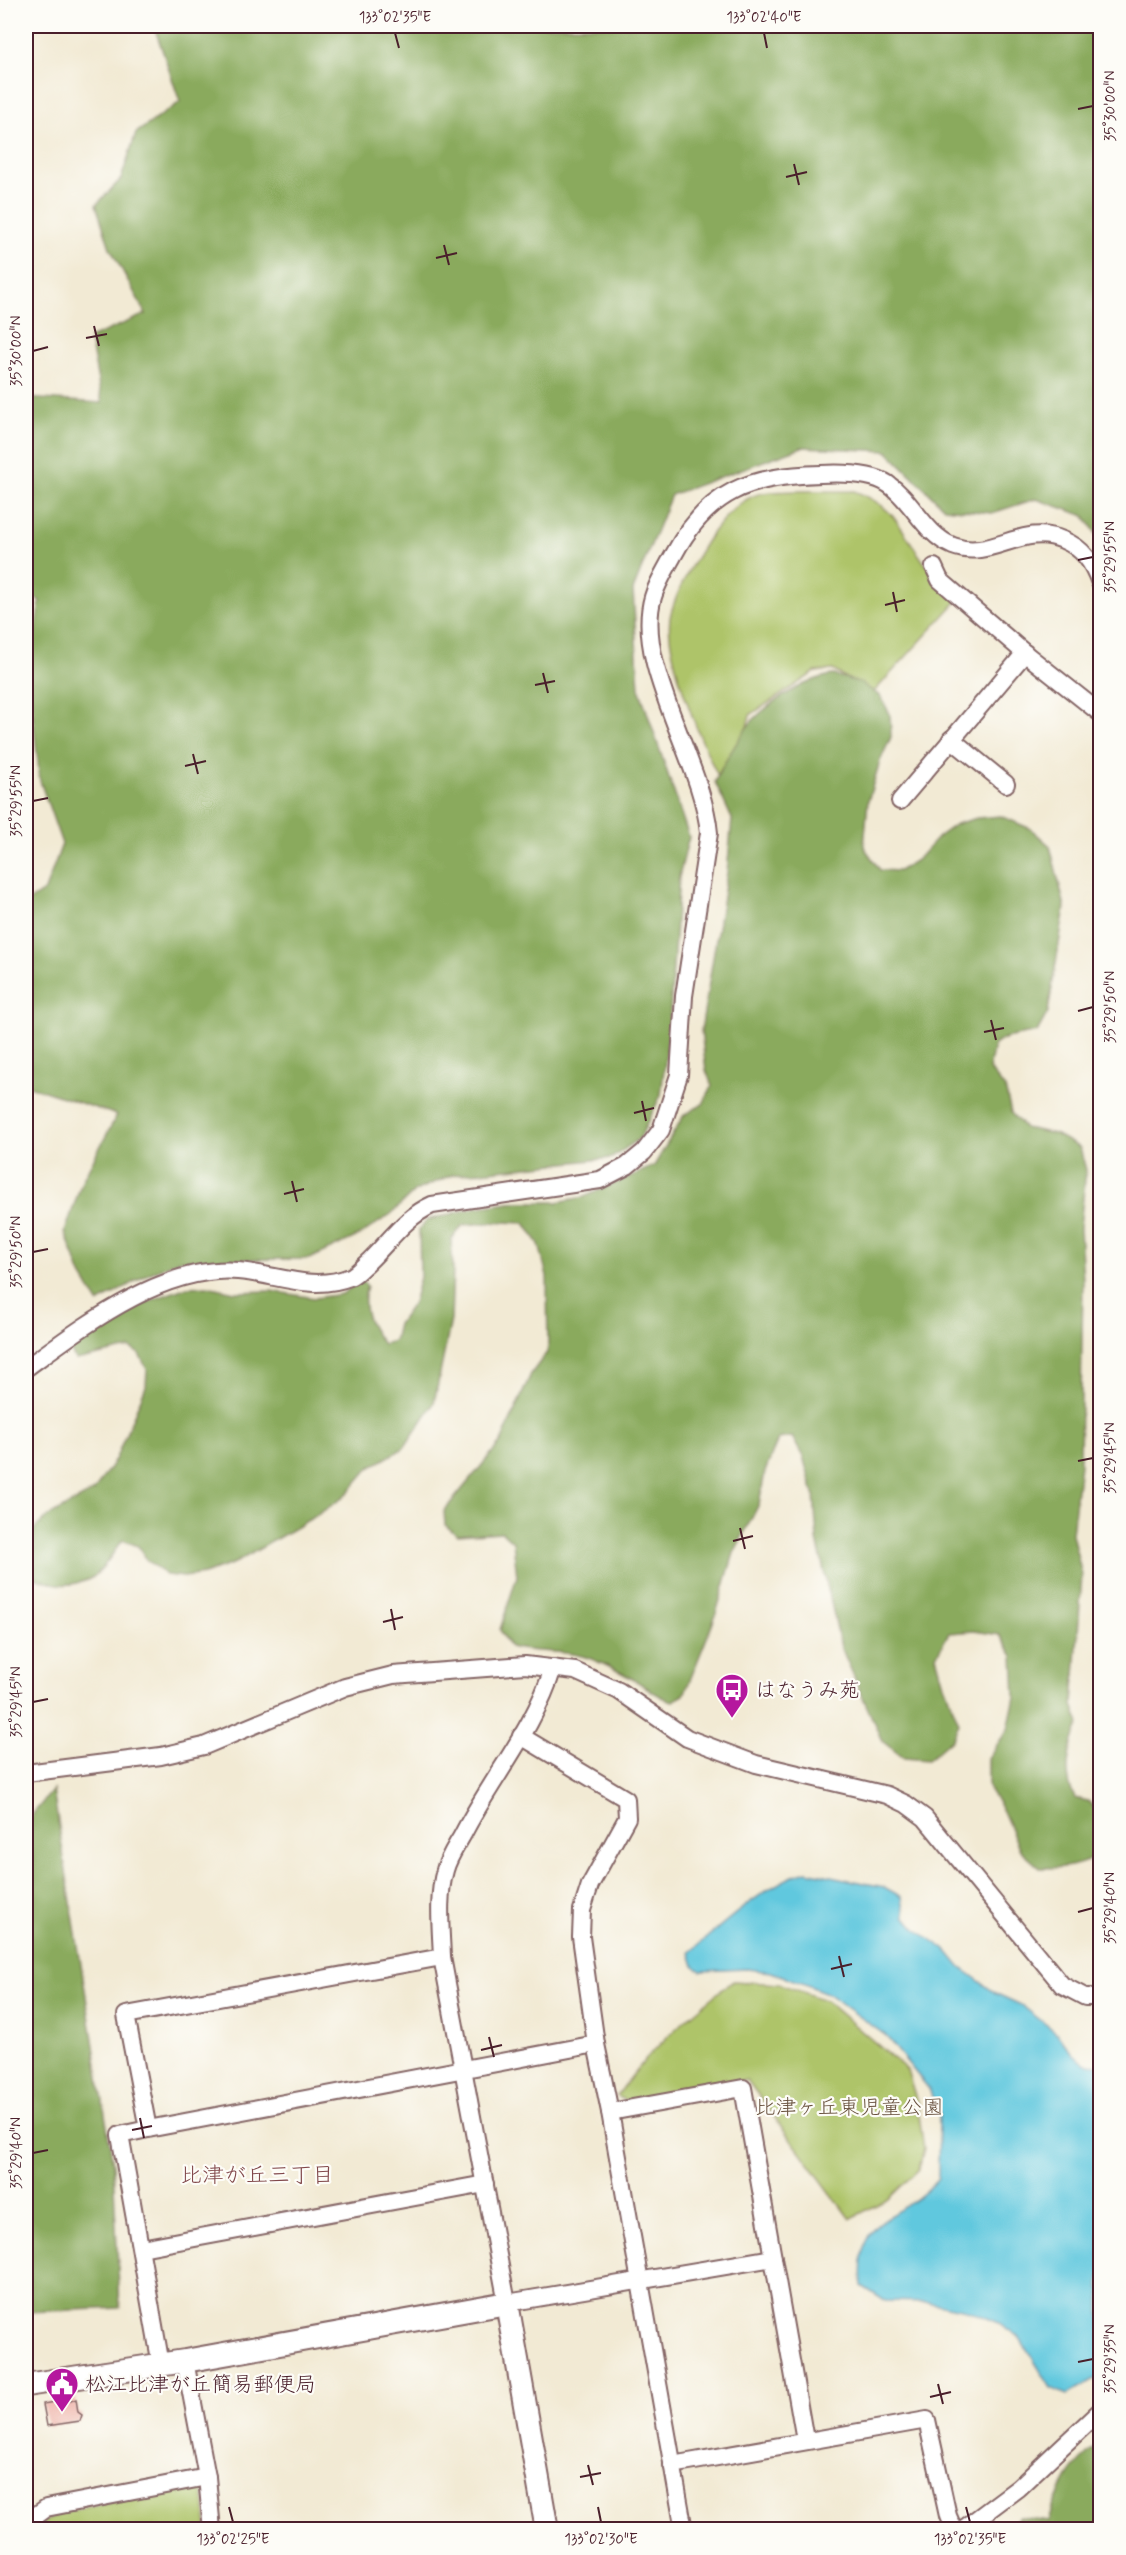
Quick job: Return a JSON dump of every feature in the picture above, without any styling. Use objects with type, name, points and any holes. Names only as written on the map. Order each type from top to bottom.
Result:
[{"type":"street","points":[[26,1368],[81,1328],[134,1298],[174,1280],[207,1272],[238,1271],[315,1283],[352,1276],[417,1212],[432,1205],[600,1180],[627,1166],[644,1152],[661,1130],[679,1075],[684,996],[709,833],[707,811],[699,782],[657,669],[651,637],[652,598],[678,547],[714,501],[737,487],[781,475],[859,475],[888,484],[937,537],[955,547],[972,549],[992,547],[1039,533],[1054,536],[1073,544],[1087,556],[1101,583]]},
{"type":"street","points":[[934,567],[940,580],[1025,653],[1101,713]]},
{"type":"street","points":[[900,801],[1025,653]]},
{"type":"street","points":[[951,739],[1006,784]]},
{"type":"street","points":[[26,1773],[161,1756],[204,1746],[345,1687],[393,1675],[525,1665],[574,1671],[620,1691],[687,1738],[756,1764],[887,1795],[906,1804],[925,1818],[1062,1985],[1085,1997],[1101,1997]]},
{"type":"street","points":[[547,2529],[442,1958],[440,1909],[445,1870],[481,1798],[521,1736],[553,1668]]},
{"type":"street","points":[[521,1736],[626,1799],[627,1818],[590,1885],[582,1910],[581,1937],[596,2044],[684,2529]]},
{"type":"street","points":[[148,2129],[126,2015],[359,1970],[442,1958]]},
{"type":"street","points":[[161,2365],[120,2135],[596,2044]]},
{"type":"street","points":[[610,2112],[743,2088],[805,2440]]},
{"type":"street","points":[[141,2248],[485,2184]]},
{"type":"street","points":[[26,2385],[185,2361],[773,2258]]},
{"type":"street","points":[[185,2361],[207,2477],[212,2529]]},
{"type":"street","points":[[962,2529],[1018,2488],[1101,2411]]},
{"type":"street","points":[[672,2465],[927,2420],[948,2516],[954,2529]]},
{"type":"street","points":[[31,2529],[35,2516],[45,2508],[207,2477]]},
{"type":"green space","points":[[154,26],[1100,26],[1100,540],[1085,516],[1036,499],[992,513],[944,508],[887,451],[802,447],[671,495],[633,590],[639,688],[689,837],[679,877],[669,1028],[661,1095],[640,1138],[612,1158],[452,1175],[415,1191],[391,1214],[360,1235],[309,1259],[179,1260],[146,1275],[98,1303],[81,1275],[65,1232],[82,1181],[117,1115],[26,1085],[26,1004],[32,995],[26,979],[26,903],[45,890],[62,844],[40,781],[28,672],[40,601],[26,593],[26,398],[102,403],[90,338],[146,314],[110,248],[96,205],[121,179],[136,133],[180,102]]},
{"type":"green space","points":[[854,491],[880,504],[896,520],[924,562],[957,601],[872,694],[833,670],[815,672],[750,715],[740,754],[719,778],[685,696],[672,649],[669,629],[671,613],[682,584],[713,532],[731,511],[746,499],[774,492]]},
{"type":"green space","points":[[834,675],[861,683],[880,696],[890,714],[891,737],[880,761],[868,801],[864,847],[880,870],[899,871],[918,859],[938,837],[956,824],[977,818],[1001,816],[1031,829],[1050,846],[1065,907],[1048,1012],[1037,1032],[1005,1038],[994,1045],[989,1069],[1005,1088],[1011,1113],[1025,1128],[1055,1134],[1080,1148],[1086,1170],[1080,1228],[1083,1281],[1080,1464],[1072,1534],[1082,1575],[1073,1705],[1080,1724],[1070,1751],[1068,1770],[1075,1798],[1088,1801],[1100,1815],[1100,1853],[1072,1866],[1040,1868],[1020,1850],[1003,1811],[988,1787],[988,1758],[1008,1729],[1015,1697],[1013,1656],[1000,1635],[974,1631],[949,1633],[936,1656],[944,1685],[959,1723],[952,1739],[928,1760],[904,1758],[882,1741],[841,1647],[817,1540],[814,1494],[803,1457],[792,1437],[778,1439],[765,1472],[759,1504],[734,1553],[714,1620],[684,1695],[673,1701],[668,1700],[621,1672],[584,1657],[510,1647],[500,1630],[517,1576],[513,1542],[502,1532],[457,1535],[445,1525],[444,1511],[501,1442],[531,1374],[548,1351],[547,1276],[539,1244],[525,1223],[463,1225],[451,1240],[453,1267],[451,1320],[434,1403],[404,1448],[369,1468],[344,1497],[237,1562],[204,1574],[184,1577],[166,1575],[147,1560],[138,1546],[123,1540],[101,1570],[85,1581],[67,1584],[49,1583],[26,1571],[26,1537],[47,1517],[94,1491],[115,1460],[146,1386],[147,1369],[139,1354],[130,1348],[76,1360],[70,1350],[144,1303],[187,1287],[207,1286],[235,1292],[271,1291],[315,1298],[342,1294],[361,1280],[367,1286],[365,1309],[374,1330],[383,1344],[394,1341],[398,1324],[413,1303],[420,1277],[419,1230],[427,1220],[478,1207],[518,1202],[557,1202],[584,1197],[654,1166],[684,1115],[703,1104],[712,1086],[706,1070],[701,1031],[727,872],[732,819],[715,782],[739,740],[762,712],[802,685]]},
{"type":"green space","points":[[53,1790],[113,2164],[120,2308],[26,2312],[26,1822]]},
{"type":"green space","name":"比津ヶ丘東児童公園","points":[[733,1981],[780,1984],[825,2000],[907,2070],[917,2102],[924,2149],[919,2169],[888,2199],[850,2219],[747,2080],[625,2101],[617,2096],[629,2079],[670,2034]]},
{"type":"green space","points":[[1100,2444],[1100,2529],[1004,2529],[1020,2517],[1048,2521],[1057,2498],[1073,2469]]},
{"type":"green space","points":[[203,2484],[207,2529],[38,2530],[40,2524],[62,2512]]},
{"type":"water","points":[[806,1871],[884,1887],[902,1897],[905,1916],[915,1928],[946,1950],[960,1967],[997,1994],[1021,2005],[1057,2033],[1073,2055],[1086,2064],[1100,2065],[1100,2376],[1067,2395],[1051,2388],[1020,2338],[999,2323],[971,2311],[928,2302],[885,2301],[862,2286],[865,2243],[873,2230],[883,2220],[923,2194],[938,2179],[939,2114],[929,2089],[885,2035],[827,1993],[802,1983],[771,1972],[747,1969],[701,1971],[694,1966],[690,1952],[716,1929],[760,1895]]},
{"type":"building","points":[[76,2399],[78,2412],[82,2415],[80,2421],[47,2426],[43,2404],[60,2401],[60,2405]]},
{"type":"place","name":"はなうみ苑","points":[[732,1719]]},
{"type":"place","name":"松江比津が丘簡易郵便局","points":[[62,2413]]},
{"type":"district","name":"比津が丘三丁目","points":[[257,2174]]}]
